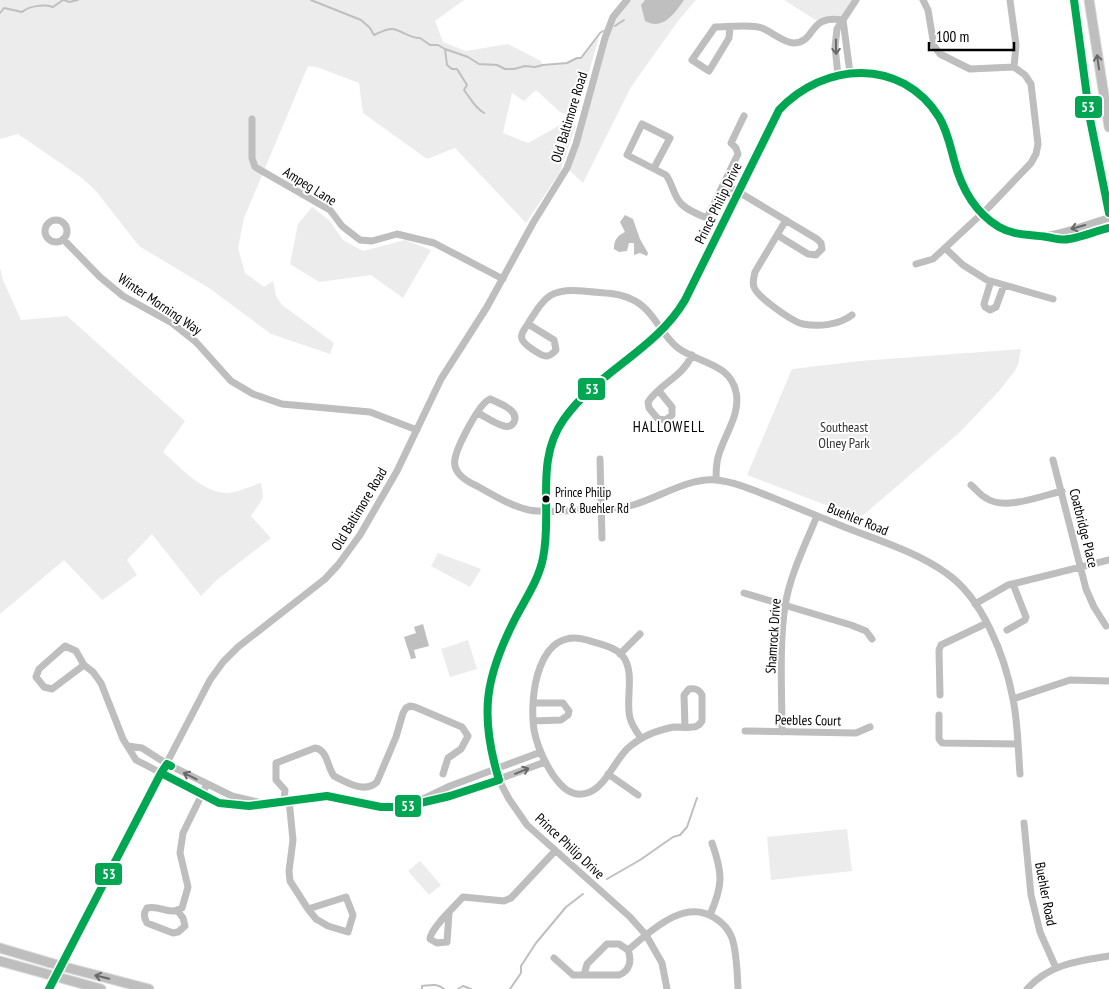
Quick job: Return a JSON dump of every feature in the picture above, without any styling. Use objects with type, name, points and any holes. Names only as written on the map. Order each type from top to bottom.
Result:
[{"type":"main road","points":[[1074,0],[1090,119],[1109,213]]},
{"type":"main road","points":[[1091,1],[1109,127]]},
{"type":"main road","points":[[0,948],[149,989]]},
{"type":"main road","points":[[0,961],[101,989]]},
{"type":"street","name":"Old Baltimore Road","points":[[50,989],[210,680],[223,662],[238,647],[326,579],[338,565],[371,516],[442,379],[487,307],[567,168],[576,144],[605,38],[614,17],[627,0]]},
{"type":"street","points":[[838,75],[837,30],[856,0]]},
{"type":"street","points":[[916,264],[933,259],[945,248],[1031,163],[1038,150],[1031,84],[1025,75],[1014,68],[970,69],[940,54],[934,46],[928,10],[923,0]]},
{"type":"street","points":[[1010,0],[1016,45],[1014,68]]},
{"type":"street","points":[[730,26],[729,38],[708,71],[692,60],[715,27],[730,26],[760,27],[792,43],[800,42],[808,36],[819,22],[826,19],[844,20]]},
{"type":"street","points":[[844,20],[850,73]]},
{"type":"street","name":"Prince Philip Drive","points":[[667,989],[662,963],[646,935],[630,917],[527,825],[498,780],[486,729],[486,708],[490,680],[500,648],[539,574],[545,544],[548,456],[562,420],[580,399],[662,330],[673,318],[685,300],[778,110],[793,94],[824,78],[850,73],[884,76],[904,84],[925,100],[942,124],[964,189],[982,213],[1010,232],[1026,237],[1046,236],[1109,218]]},
{"type":"street","points":[[654,168],[670,138],[642,124],[627,155],[666,175],[683,206],[707,218],[738,154],[736,148],[731,143],[744,116]]},
{"type":"street","name":"Ampeg Lane","points":[[252,120],[252,158],[256,167],[330,210],[342,226],[360,240],[372,241],[397,234],[434,243],[503,279]]},
{"type":"street","points":[[724,185],[820,240],[821,251],[816,255],[808,254],[777,235]]},
{"type":"street","points":[[786,220],[755,272],[754,288],[759,296],[802,324],[821,325],[844,321],[852,315]]},
{"type":"street","name":"Prince Philip Drive","points":[[1046,236],[1057,240],[1109,228]]},
{"type":"street","name":"Winter Morning Way","points":[[63,239],[100,277],[123,296],[172,323],[196,342],[232,381],[253,394],[282,404],[370,412],[416,430]]},
{"type":"street","points":[[945,248],[963,265],[991,281],[1054,298]]},
{"type":"street","points":[[991,281],[984,304],[990,310],[996,307],[1004,285]]},
{"type":"street","points":[[528,324],[554,340],[556,347],[552,353],[543,355],[524,343],[522,333],[539,305],[546,298],[560,291],[576,290],[616,294],[632,299],[644,307],[678,348],[726,373],[734,385],[737,404],[717,462],[716,480]]},
{"type":"street","points":[[659,391],[684,369],[692,355]]},
{"type":"street","points":[[490,399],[513,411],[515,420],[507,426],[500,425],[478,413],[486,401],[490,399]]},
{"type":"street","name":"Buehler Road","points":[[478,413],[456,453],[454,462],[457,471],[473,484],[515,506],[529,510],[545,511],[631,506],[696,482],[716,480],[747,488],[929,562],[956,581],[975,604],[987,623],[1003,661],[1013,699],[1020,774]]},
{"type":"street","points":[[600,459],[602,538]]},
{"type":"street","name":"Coatbridge Place","points":[[1053,460],[1089,598],[1106,626]]},
{"type":"street","points":[[971,485],[986,498],[1002,504],[1062,491]]},
{"type":"street","name":"Shamrock Drive","points":[[782,732],[785,605],[795,571],[817,516]]},
{"type":"street","points":[[975,604],[992,593],[1013,584],[1109,560]]},
{"type":"street","points":[[1007,630],[1025,620],[1026,617],[1013,584]]},
{"type":"street","points":[[744,593],[851,625],[866,631],[872,639]]},
{"type":"street","points":[[940,695],[939,650],[941,645],[987,623]]},
{"type":"street","points":[[620,654],[640,634]]},
{"type":"street","points":[[641,738],[630,718],[627,664],[620,654],[608,647],[572,637],[558,642],[549,650],[536,678],[533,721],[545,762],[563,788],[573,793],[582,794],[593,791],[599,786],[620,757],[641,738],[663,730],[697,726],[702,720],[702,695],[697,689],[689,689],[684,694],[685,727]]},
{"type":"street","points":[[84,664],[52,689],[44,687],[36,677],[38,669],[65,646],[76,652],[100,683],[123,739],[136,760],[219,803],[249,806],[327,796],[390,807],[414,804],[450,796],[545,762]]},
{"type":"street","points":[[1013,699],[1070,680],[1109,681]]},
{"type":"street","points":[[533,702],[564,704],[569,711],[568,715],[561,720],[533,721]]},
{"type":"street","points":[[308,910],[346,897],[352,915],[348,932],[322,923],[308,910],[293,886],[290,876],[293,840],[285,790],[276,780],[276,762],[315,748],[320,748],[334,776],[363,788],[369,788],[377,782],[396,736],[403,713],[410,706],[462,727],[467,732],[466,741],[461,749],[448,758],[442,774]]},
{"type":"street","points":[[939,714],[939,739],[942,743],[1018,744]]},
{"type":"street","name":"Peebles Court","points":[[745,731],[856,734],[870,727]]},
{"type":"street","points":[[128,746],[142,748],[166,764],[232,796],[268,804]]},
{"type":"street","points":[[414,804],[450,786],[541,752]]},
{"type":"street","points":[[608,774],[638,795]]},
{"type":"street","points":[[177,910],[185,922],[185,926],[178,932],[173,933],[147,923],[144,918],[144,913],[148,908],[159,908],[167,911],[182,908],[188,881],[182,865],[181,841],[183,833],[207,784]]},
{"type":"street","points":[[361,802],[363,788]]},
{"type":"street","name":"Buehler Road","points":[[1024,823],[1030,895],[1040,932],[1056,968]]},
{"type":"street","points":[[710,915],[719,894],[721,882],[712,843]]},
{"type":"street","points":[[449,912],[463,897],[504,900],[512,898],[555,851]]},
{"type":"street","points":[[628,950],[646,935],[676,915],[693,912],[710,915],[724,925],[732,940],[738,988]]},
{"type":"street","points":[[554,958],[573,975],[584,975],[623,974],[630,964],[628,950],[619,944],[607,944],[587,964],[584,975]]},
{"type":"street","points":[[1027,989],[1036,979],[1067,963],[1109,956]]},
{"type":"green space","points":[[0,0],[464,0],[435,21],[443,42],[466,51],[508,44],[541,61],[543,65],[563,64],[576,58],[581,58],[600,33],[576,118],[560,112],[536,90],[524,101],[512,93],[503,133],[528,143],[562,124],[575,127],[560,172],[526,223],[455,148],[427,159],[363,113],[359,83],[317,67],[308,66],[244,218],[238,248],[245,273],[264,287],[273,281],[276,296],[282,305],[334,343],[330,354],[271,334],[209,288],[139,246],[96,191],[82,178],[18,134],[0,139]]},
{"type":"green space","points":[[627,0],[696,0],[678,21],[631,87],[583,183],[567,168],[613,17]]},
{"type":"green space","points":[[784,0],[856,0],[843,20],[819,22]]},
{"type":"green space","points":[[312,207],[330,221],[343,240],[363,251],[405,240],[431,250],[403,298],[371,275],[319,282],[290,264],[298,224]]},
{"type":"green space","points":[[0,267],[3,280],[21,320],[67,316],[185,421],[163,452],[184,472],[209,489],[218,492],[227,493],[261,483],[263,498],[251,516],[271,538],[218,579],[201,596],[152,534],[127,560],[137,575],[102,600],[64,560],[0,614]]},
{"type":"green space","name":"Southeast Olney Park","points":[[1021,349],[1018,365],[1014,372],[999,391],[960,432],[860,518],[747,475],[792,369],[860,361]]},
{"type":"green space","points":[[438,553],[481,569],[470,587],[431,566]]},
{"type":"green space","points":[[468,640],[477,669],[450,677],[441,649]]},
{"type":"green space","points":[[847,829],[852,871],[771,880],[767,837]]},
{"type":"green space","points":[[420,861],[441,885],[429,895],[408,871]]},
{"type":"shaded area","points":[[645,0],[684,0],[668,19],[657,24],[651,24],[645,21],[641,5]]},
{"type":"shaded area","points":[[625,215],[633,219],[640,239],[648,253],[647,256],[640,253],[634,255],[634,243],[629,243],[627,251],[619,252],[614,249],[616,239],[625,232],[620,222]]},
{"type":"shaded area","points":[[423,624],[429,646],[414,650],[416,658],[411,659],[404,637],[416,633],[414,627]]},
{"type":"waterway","points":[[0,13],[4,8],[22,12],[36,6],[53,7],[63,0]]},
{"type":"waterway","points":[[64,0],[69,2],[78,0]]},
{"type":"waterway","points":[[311,0],[361,20],[370,28],[374,35],[393,29],[420,38],[430,45],[438,45],[468,57],[479,64],[497,65],[505,69],[567,63],[581,58],[603,31]]},
{"type":"waterway","points":[[615,26],[624,20]]},
{"type":"waterway","points":[[445,49],[447,65],[452,69],[457,69],[467,85],[464,90],[475,105],[484,113]]},
{"type":"waterway","points":[[607,879],[640,860],[673,837],[680,835],[687,827],[697,798]]},
{"type":"waterway","points":[[510,989],[521,973],[521,966],[536,943],[566,907],[583,894]]},
{"type":"waterway","points":[[422,989],[422,986],[434,985],[444,989]]},
{"type":"waterway","points":[[458,989],[463,986],[471,989]]},
{"type":"transit line","name":"53","points":[[1074,0],[1090,119],[1109,213]]},
{"type":"transit line","name":"53","points":[[161,773],[219,803],[249,806],[327,796],[381,807],[403,807],[450,796],[499,780],[489,735],[488,696],[497,658],[541,566],[546,540],[547,469],[549,452],[555,435],[577,402],[643,347],[673,318],[685,300],[779,110],[797,94],[818,82],[839,75],[862,73],[884,76],[904,84],[923,98],[939,117],[946,132],[960,180],[970,198],[990,221],[1011,232],[1063,240],[1109,228]]},
{"type":"transit line","name":"53","points":[[49,989],[161,773],[167,764],[171,766]]},
{"type":"place","name":"Prince Philip Dr & Buehler Rd","points":[[546,499]]},
{"type":"district","name":"HALLOWELL","points":[[669,427]]}]
